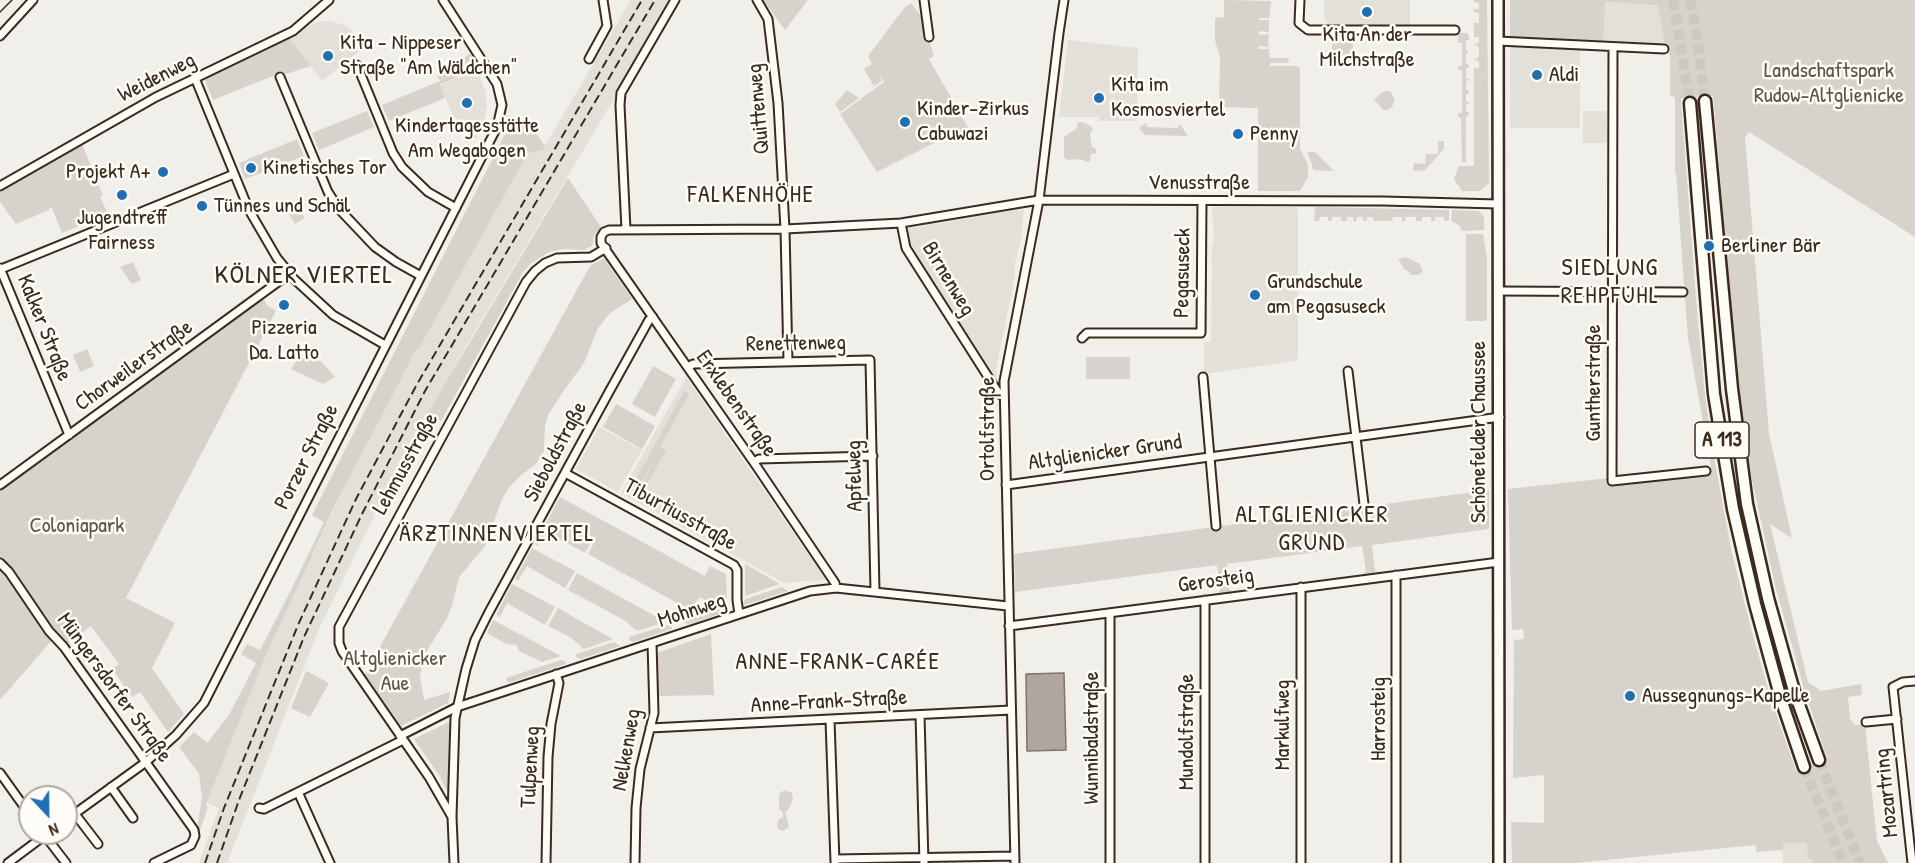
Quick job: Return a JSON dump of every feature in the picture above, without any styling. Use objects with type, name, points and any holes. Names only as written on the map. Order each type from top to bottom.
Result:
[{"type":"highway","name":"A 113","points":[[1705,101],[1732,389],[1747,504],[1768,598],[1794,691],[1819,760]]},
{"type":"highway","name":"A 113","points":[[1690,103],[1714,394],[1733,508],[1755,604],[1781,699],[1804,767]]},
{"type":"main road","name":"Schönefelder Chaussee","points":[[1498,0],[1499,863]]},
{"type":"street","points":[[0,36],[33,0]]},
{"type":"street","name":"Weidenweg","points":[[0,186],[117,118],[293,31],[328,0]]},
{"type":"street","name":"Porzer Straße","points":[[78,812],[146,762],[177,735],[204,703],[456,208],[500,116],[500,93],[495,80],[443,0]]},
{"type":"street","points":[[589,58],[607,26],[603,0]]},
{"type":"street","points":[[626,230],[621,93],[675,0]]},
{"type":"street","name":"Quittenweg","points":[[757,0],[767,15],[778,103],[785,229],[788,362]]},
{"type":"street","points":[[924,0],[929,37]]},
{"type":"street","name":"Ortolfstraße","points":[[1015,859],[1004,396],[1006,361],[1039,200],[1064,0]]},
{"type":"street","points":[[1300,0],[1299,22],[1308,30],[1455,30]]},
{"type":"street","points":[[1498,41],[1664,49]]},
{"type":"street","name":"Guntherstraße","points":[[1613,46],[1612,481],[1706,471]]},
{"type":"street","points":[[357,65],[393,153],[402,167],[428,192],[456,208]]},
{"type":"street","points":[[280,77],[323,181],[339,209],[375,247],[421,276]]},
{"type":"street","points":[[195,78],[255,222],[271,250],[289,274],[333,315],[385,345]]},
{"type":"street","points":[[1,268],[234,174]]},
{"type":"street","name":"Venusstraße","points":[[901,223],[1039,200],[1498,204]]},
{"type":"street","name":"Pegasuseck","points":[[1082,338],[1087,333],[1201,333],[1202,201]]},
{"type":"street","name":"Birnenweg","points":[[604,246],[601,237],[609,230],[785,229],[901,223],[906,248],[999,394],[1004,396]]},
{"type":"street","name":"Erxlebenstraße","points":[[604,246],[754,462],[836,583],[836,588]]},
{"type":"street","name":"Lehmusstraße","points":[[452,818],[429,777],[342,651],[338,633],[340,621],[526,282],[535,271],[550,261],[566,257],[591,257],[604,246]]},
{"type":"street","name":"Kalker Straße","points":[[1,268],[69,435]]},
{"type":"street","name":"Chorweilerstraße","points":[[0,485],[289,274]]},
{"type":"street","points":[[1498,291],[1683,292]]},
{"type":"street","name":"Sieboldstraße","points":[[454,863],[452,818],[457,707],[466,669],[479,633],[649,320],[653,317]]},
{"type":"street","name":"Renettenweg","points":[[688,367],[693,364],[870,360]]},
{"type":"street","name":"Apfelweg","points":[[870,360],[875,591]]},
{"type":"street","points":[[1348,371],[1364,504]]},
{"type":"street","name":"Altglienicker Grund","points":[[1203,377],[1216,526]]},
{"type":"street","name":"Altglienicker Grund","points":[[1006,484],[1500,417]]},
{"type":"street","points":[[754,462],[759,459],[873,456]]},
{"type":"street","name":"Tiburtiusstraße","points":[[565,473],[734,565],[737,570],[739,614]]},
{"type":"street","name":"Gerosteig","points":[[1009,626],[1499,562]]},
{"type":"street","name":"Müngersdorfer Straße","points":[[0,563],[9,572],[49,631],[64,647],[192,825],[195,836],[191,846],[154,863]]},
{"type":"street","name":"Harrosteig","points":[[1396,575],[1396,863]]},
{"type":"street","name":"Mohnweg","points":[[259,808],[264,809],[298,792],[457,707],[810,591],[836,588],[1008,606]]},
{"type":"street","name":"Markulfweg","points":[[1301,588],[1301,863]]},
{"type":"street","name":"Mundolfstraße","points":[[1205,600],[1205,863]]},
{"type":"street","name":"Wunnibaldstraße","points":[[1110,613],[1110,863]]},
{"type":"street","name":"Nelkenweg","points":[[635,863],[636,808],[640,769],[654,713],[652,643]]},
{"type":"street","name":"Tulpenweg","points":[[546,863],[548,756],[552,714],[559,683],[556,674]]},
{"type":"street","name":"Mozartring","points":[[1912,863],[1893,687],[1903,682],[1915,681]]},
{"type":"street","name":"Anne-Frank-Straße","points":[[650,728],[1011,710]]},
{"type":"street","points":[[920,715],[924,860]]},
{"type":"street","name":"Mozartring","points":[[1866,722],[1897,719]]},
{"type":"street","points":[[830,720],[835,861],[1015,859]]},
{"type":"street","points":[[0,773],[18,798]]},
{"type":"street","points":[[111,788],[133,818]]},
{"type":"street","points":[[298,792],[330,863]]},
{"type":"street","points":[[78,818],[98,844]]},
{"type":"street","points":[[8,863],[32,845]]},
{"type":"street","points":[[54,845],[66,863]]},
{"type":"shaded area","points":[[631,0],[673,0],[468,343],[391,482],[319,629],[227,863],[199,863],[219,808],[207,803],[296,588],[344,488],[395,388],[528,153],[543,149]]},
{"type":"shaded area","name":"Kita An der Milchstraße","points":[[1324,0],[1410,0],[1410,26],[1330,26],[1324,19]]},
{"type":"shaded area","points":[[1604,2],[1658,4],[1665,46],[1603,44]]},
{"type":"shaded area","name":"Kita - Nippeser Straße \"Am Wäldchen\"","points":[[322,21],[347,26],[366,46],[322,81],[289,38],[298,34],[306,26]]},
{"type":"shaded area","name":"Kita im Kosmosviertel","points":[[1068,40],[1138,48],[1137,121],[1099,121],[1099,117],[1059,117]]},
{"type":"shaded area","points":[[1510,45],[1580,49],[1580,128],[1510,128]]},
{"type":"shaded area","name":"Kindertagesstätte Am Wegabogen","points":[[477,70],[485,90],[487,107],[484,123],[476,139],[456,123],[440,85]]},
{"type":"shaded area","points":[[1583,111],[1607,111],[1607,143],[1583,143]]},
{"type":"shaded area","name":"Grundschule am Pegasuseck","points":[[1212,207],[1296,207],[1298,210],[1298,358],[1295,361],[1204,374],[1204,342],[1211,342],[1212,247],[1214,241]]},
{"type":"shaded area","points":[[1024,210],[1021,239],[1015,263],[1015,277],[996,369],[997,385],[910,247],[905,233],[906,229]]},
{"type":"shaded area","points":[[686,377],[826,580],[784,583],[621,493]]},
{"type":"shaded area","points":[[599,427],[642,450],[618,492],[576,469]]},
{"type":"shaded area","points":[[1064,673],[1066,750],[1027,751],[1026,674]]},
{"type":"shaded area","points":[[1782,843],[1808,843],[1808,858],[1812,859],[1812,863],[1783,863]]},
{"type":"green space","points":[[760,0],[808,0],[785,30],[767,5],[763,5]]},
{"type":"green space","points":[[1224,0],[1271,1],[1269,18],[1259,18],[1259,20],[1269,20],[1269,32],[1259,31],[1259,35],[1269,34],[1269,47],[1259,46],[1258,49],[1269,49],[1270,58],[1289,58],[1288,63],[1270,63],[1270,66],[1298,66],[1300,69],[1300,148],[1308,165],[1308,177],[1300,191],[1258,191],[1258,108],[1219,107],[1220,57],[1215,40],[1215,18],[1224,17]]},
{"type":"green space","points":[[1474,0],[1487,0],[1489,183],[1480,191],[1462,191],[1454,179],[1458,168],[1474,166],[1474,68],[1479,68],[1479,61],[1474,60],[1479,57],[1479,47],[1474,44],[1479,43],[1479,37],[1474,37],[1474,23],[1479,23],[1479,13],[1474,12],[1474,9],[1479,9],[1479,3]]},
{"type":"green space","name":"Landschaftspark Rudow-Altglienicke","points":[[1510,0],[1915,0],[1915,237],[1749,132],[1745,137],[1769,434],[1792,538],[1770,524],[1808,682],[1821,691],[1861,684],[1862,695],[1848,697],[1850,719],[1855,725],[1865,725],[1877,841],[1888,863],[1812,863],[1812,859],[1808,859],[1807,843],[1783,843],[1783,850],[1757,852],[1755,845],[1576,863],[1512,863],[1511,822],[1544,823],[1544,775],[1513,778],[1514,640],[1524,639],[1523,629],[1512,630],[1508,489],[1711,467],[1688,338],[1675,172],[1675,97],[1670,96],[1670,56],[1665,46],[1658,5],[1605,2],[1603,44],[1510,39]],"holes":[[[1713,96],[1738,387],[1752,480],[1775,585],[1804,689],[1827,758],[1796,771],[1771,699],[1753,636],[1731,549],[1715,462],[1705,396],[1697,311],[1681,99]]]},
{"type":"green space","name":"Kinder-Zirkus Cabuwazi","points":[[911,3],[921,16],[934,56],[929,59],[970,131],[944,138],[877,172],[840,114],[884,82],[878,72],[882,81],[874,86],[864,69],[872,64],[868,56],[905,7]]},
{"type":"green space","points":[[1467,33],[1469,36],[1469,40],[1466,40],[1466,50],[1469,53],[1466,54],[1466,64],[1469,68],[1466,68],[1466,78],[1470,80],[1466,81],[1466,90],[1469,94],[1466,94],[1466,101],[1470,103],[1466,105],[1466,112],[1469,112],[1469,115],[1466,116],[1466,162],[1462,162],[1461,118],[1458,117],[1458,113],[1462,113],[1462,71],[1458,70],[1458,66],[1462,66],[1462,43],[1458,43],[1458,35]]},
{"type":"green space","points":[[289,38],[311,66],[273,76],[213,100],[204,78]]},
{"type":"green space","points":[[1332,41],[1353,41],[1353,58],[1332,58]]},
{"type":"green space","points":[[471,53],[481,68],[440,84],[445,98],[389,121],[382,105],[440,81],[437,76]]},
{"type":"green space","points":[[847,90],[859,98],[840,112],[835,104]]},
{"type":"green space","points":[[1384,91],[1390,91],[1395,99],[1392,107],[1387,110],[1383,110],[1374,99]]},
{"type":"green space","points":[[367,111],[374,127],[319,150],[312,133]]},
{"type":"green space","points":[[508,115],[519,123],[528,121],[545,146],[543,150],[528,153],[416,350],[333,509],[266,656],[206,805],[208,807],[199,833],[197,828],[202,798],[199,774],[179,747],[194,732],[207,743],[229,715],[256,663],[241,654],[247,644],[260,650],[290,592],[324,522],[312,515],[506,132],[503,128]]},
{"type":"green space","points":[[1078,122],[1093,128],[1090,135],[1092,147],[1096,149],[1096,153],[1091,154],[1088,162],[1064,158],[1064,137],[1077,128]]},
{"type":"green space","points":[[1146,123],[1147,127],[1178,128],[1180,124],[1188,136],[1145,135],[1139,128]]},
{"type":"green space","points":[[297,139],[304,156],[245,179],[239,163]]},
{"type":"green space","points":[[1438,141],[1444,141],[1444,149],[1425,170],[1413,171],[1414,163],[1425,164],[1426,154],[1438,154]]},
{"type":"green space","points":[[82,144],[108,214],[62,233],[51,206],[49,210],[16,224],[0,202],[0,192]]},
{"type":"green space","points":[[1307,152],[1315,152],[1334,171],[1313,170]]},
{"type":"green space","points":[[568,178],[601,227],[594,236],[592,246],[584,250],[564,249],[549,252],[530,264],[522,274],[441,421],[427,414]]},
{"type":"green space","points":[[294,200],[305,218],[295,224],[284,206]]},
{"type":"green space","points":[[1315,207],[1449,210],[1449,221],[1444,221],[1444,217],[1435,217],[1435,221],[1431,221],[1431,217],[1422,217],[1422,221],[1416,221],[1416,217],[1405,217],[1405,221],[1402,221],[1402,217],[1393,217],[1392,221],[1374,221],[1373,217],[1367,217],[1367,221],[1363,221],[1363,217],[1357,217],[1356,221],[1353,221],[1353,217],[1347,217],[1347,221],[1341,221],[1341,217],[1332,217],[1332,221],[1328,221],[1328,217],[1320,217],[1319,221],[1314,221]]},
{"type":"green space","points":[[1452,210],[1479,211],[1484,216],[1484,230],[1462,231],[1459,225],[1451,221]]},
{"type":"green space","points":[[1466,234],[1483,234],[1487,259],[1487,319],[1485,321],[1466,321]]},
{"type":"green space","points":[[1406,257],[1420,264],[1423,272],[1411,275],[1405,270],[1398,259]]},
{"type":"green space","name":"Altglienicker Aue","points":[[604,258],[632,299],[610,313],[598,328],[584,363],[548,415],[544,451],[536,464],[508,489],[502,499],[485,546],[459,577],[452,606],[427,651],[420,677],[424,700],[450,692],[448,703],[401,726],[365,674],[590,266]]},
{"type":"green space","points":[[133,262],[141,280],[132,284],[120,267]]},
{"type":"green space","name":"Coloniapark","points":[[263,298],[267,305],[276,311],[126,598],[175,623],[152,668],[184,714],[168,732],[140,692],[132,697],[112,669],[119,664],[91,626],[65,645],[53,639],[0,700],[0,488]]},
{"type":"green space","points":[[87,349],[94,366],[80,372],[73,355]]},
{"type":"green space","points":[[299,357],[321,361],[335,377],[323,384],[291,369]]},
{"type":"green space","points":[[1086,357],[1130,357],[1130,379],[1086,379]]},
{"type":"green space","points":[[653,366],[676,379],[655,417],[632,404]]},
{"type":"green space","points":[[684,391],[689,394],[660,447],[666,451],[639,497],[636,495],[656,457],[634,494],[629,492]]},
{"type":"green space","points":[[616,404],[655,426],[642,449],[603,427]]},
{"type":"green space","points":[[1489,490],[1489,529],[1372,545],[1375,571],[1378,572],[1363,574],[1366,571],[1362,546],[1227,564],[1229,589],[1232,592],[1218,593],[1220,590],[1217,565],[1015,592],[1014,554]]},
{"type":"green space","points":[[560,497],[705,576],[710,566],[726,574],[727,602],[716,606],[700,597],[690,610],[588,554],[596,539],[594,537],[585,553],[547,532],[538,546],[535,544]]},
{"type":"green space","points":[[532,548],[575,571],[565,588],[527,566],[518,581],[515,579]]},
{"type":"green space","points":[[745,564],[780,584],[745,596]]},
{"type":"green space","points":[[577,573],[666,622],[637,631],[624,620],[568,590]]},
{"type":"green space","points":[[512,584],[555,607],[545,625],[507,603],[500,617],[496,615]]},
{"type":"green space","points":[[782,587],[788,591],[743,604],[745,599]]},
{"type":"green space","points":[[728,605],[729,611],[688,624],[683,622],[685,619]]},
{"type":"green space","points":[[558,608],[613,639],[584,649],[570,637],[548,626]]},
{"type":"green space","points":[[493,620],[561,656],[542,662],[519,651],[517,645],[507,644],[487,633]]},
{"type":"green space","points":[[667,625],[672,629],[633,642],[629,640],[629,637]]},
{"type":"green space","points":[[711,634],[714,695],[657,696],[656,653]]},
{"type":"green space","points":[[614,642],[620,646],[581,659],[576,657],[576,654]]},
{"type":"green space","points":[[561,660],[566,664],[508,683],[506,678]]},
{"type":"green space","points":[[306,671],[329,683],[310,717],[291,708]]},
{"type":"green space","points":[[451,721],[451,795],[449,795],[439,775],[414,739]]},
{"type":"green space","points":[[785,790],[792,793],[793,800],[785,812],[789,827],[783,831],[778,829],[777,823],[783,817],[783,812],[779,809],[779,797],[780,793]]},
{"type":"tunnel","points":[[1673,0],[1690,103]]},
{"type":"tunnel","points":[[1690,0],[1705,101]]},
{"type":"tunnel","points":[[1819,760],[1860,863]]},
{"type":"tunnel","points":[[1804,767],[1843,863]]},
{"type":"tram line","points":[[0,12],[12,0]]},
{"type":"railway","points":[[205,863],[224,808],[298,625],[356,499],[416,386],[642,0]]},
{"type":"railway","points":[[217,863],[239,800],[304,637],[362,514],[425,391],[655,0]]},
{"type":"place","name":"Kita An der Milchstraße","points":[[1367,12]]},
{"type":"place","name":"Kita - Nippeser Straße \"Am Wäldchen\"","points":[[328,56]]},
{"type":"place","name":"Aldi","points":[[1537,75]]},
{"type":"place","name":"Kita im Kosmosviertel","points":[[1099,98]]},
{"type":"place","name":"Kindertagesstätte Am Wegabogen","points":[[467,103]]},
{"type":"place","name":"Kinder-Zirkus Cabuwazi","points":[[905,122]]},
{"type":"place","name":"Penny","points":[[1238,134]]},
{"type":"place","name":"Kinetisches Tor","points":[[251,168]]},
{"type":"place","name":"Projekt A+","points":[[163,172]]},
{"type":"place","name":"Jugendtreff Fairness","points":[[122,195]]},
{"type":"place","name":"Tünnes und Schäl","points":[[202,206]]},
{"type":"place","name":"Berliner Bär","points":[[1709,246]]},
{"type":"place","name":"Grundschule am Pegasuseck","points":[[1255,295]]},
{"type":"place","name":"Pizzeria Da. Latto","points":[[284,305]]},
{"type":"place","name":"Aussegnungs-Kapelle","points":[[1630,696]]},
{"type":"district","name":"FALKENHÖHE","points":[[751,196]]},
{"type":"district","name":"KÖLNER VIERTEL","points":[[304,276]]},
{"type":"district","name":"SIEDLUNG REHPFUHL","points":[[1610,283]]},
{"type":"district","name":"ALTGLIENICKER GRUND","points":[[1312,530]]},
{"type":"district","name":"ÄRZTINNENVIERTEL","points":[[497,535]]},
{"type":"district","name":"ANNE-FRANK-CARÉE","points":[[838,663]]}]
